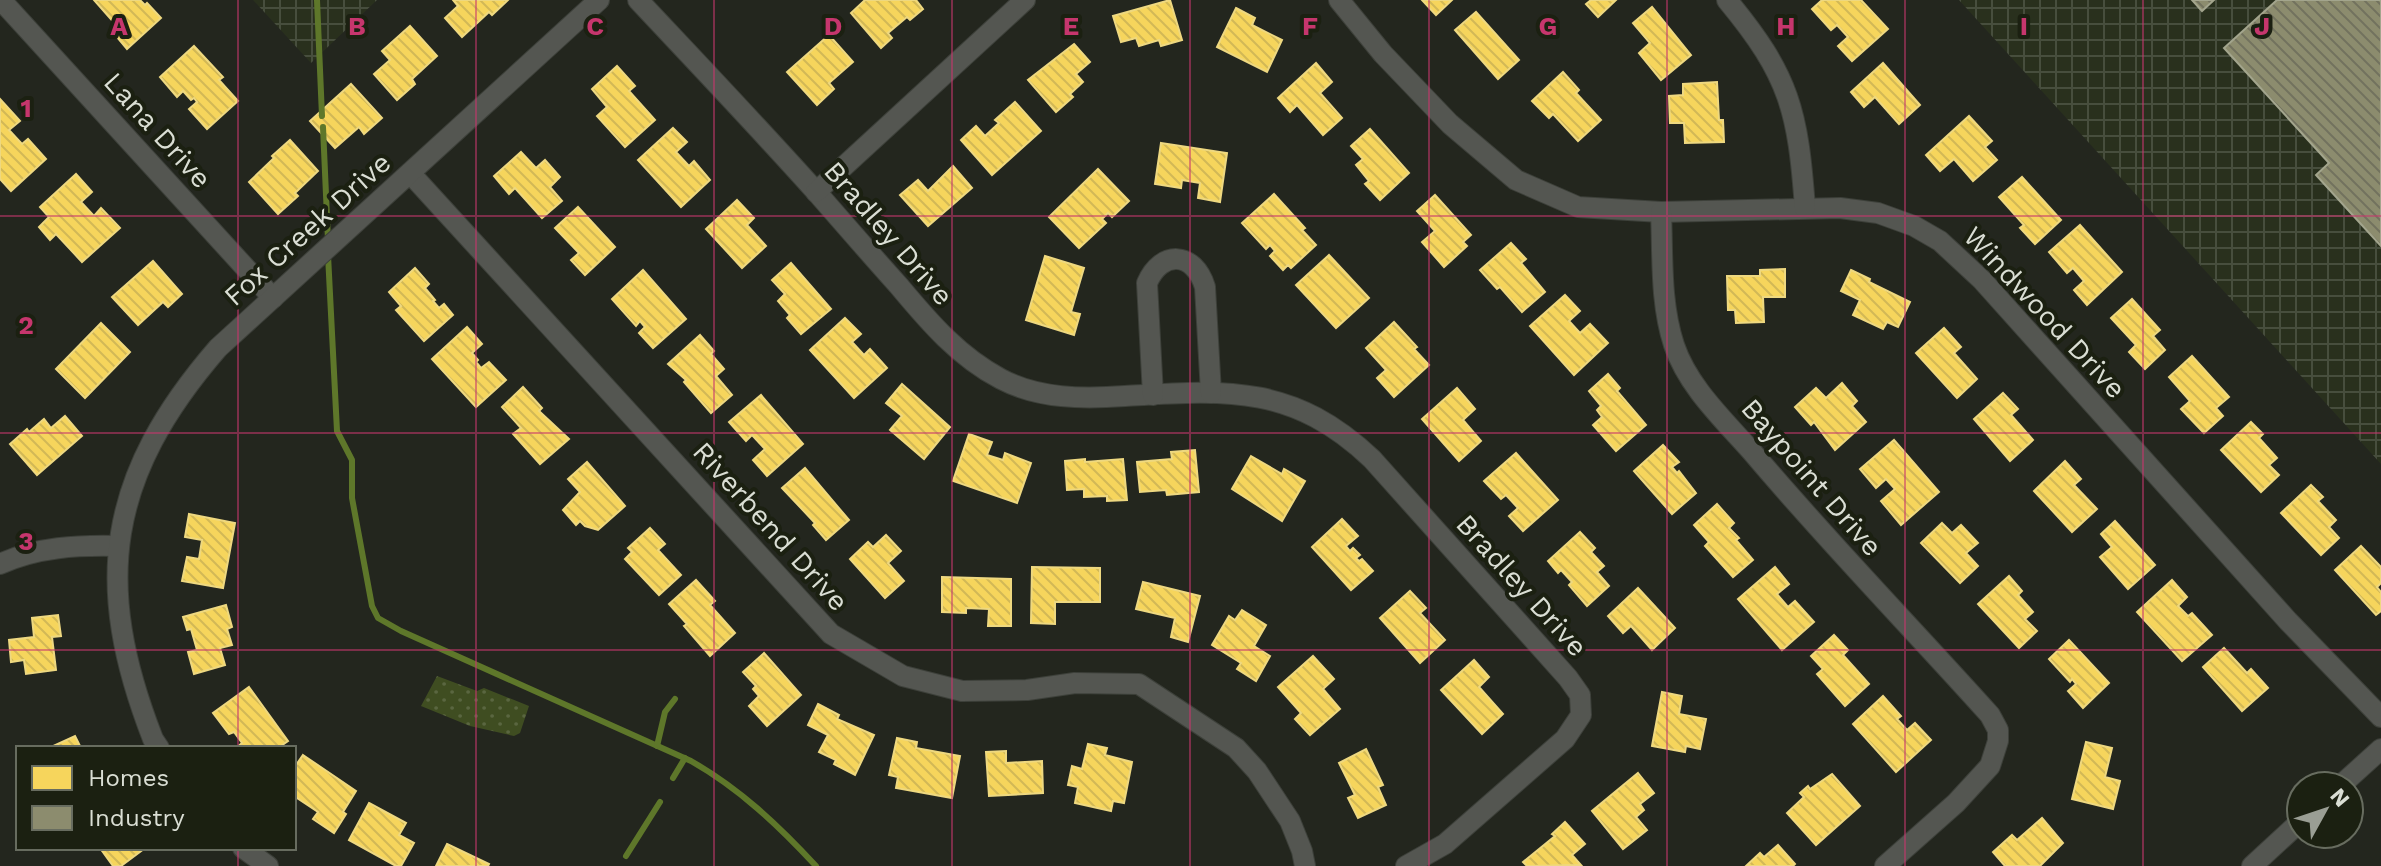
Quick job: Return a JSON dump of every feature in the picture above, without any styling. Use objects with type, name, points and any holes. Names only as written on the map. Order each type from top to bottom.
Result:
[{"type":"street","name":"Lana Drive","points":[[1,0],[273,298]]},
{"type":"street","name":"Fox Creek Drive","points":[[158,746],[129,674],[118,600],[118,546],[137,475],[162,421],[187,384],[218,348],[599,0]]},
{"type":"street","name":"Bradley Drive","points":[[638,0],[816,192],[935,328],[973,362],[1002,380],[1032,392],[1099,398],[1246,393],[1273,398],[1326,421],[1352,440],[1497,597],[1568,678],[1580,695],[1581,715],[1565,739],[1445,844],[1406,866]]},
{"type":"street","points":[[816,192],[1025,0]]},
{"type":"street","name":"Windwood Drive","points":[[1339,0],[1383,54],[1450,124],[1516,180],[1578,207],[1661,212],[1840,208],[1878,213],[1914,226],[1940,241],[1982,280],[2288,621],[2381,717]]},
{"type":"street","points":[[1727,0],[1777,67],[1789,96],[1801,150],[1805,208]]},
{"type":"street","name":"Riverbend Drive","points":[[410,173],[831,634],[903,676],[962,691],[1027,690],[1075,683],[1139,684],[1236,748],[1257,771],[1290,821],[1305,866]]},
{"type":"street","name":"Baypoint Drive","points":[[1661,212],[1662,286],[1667,315],[1675,346],[1690,379],[1821,534],[1990,715],[1998,730],[1990,766],[1956,803],[1885,866]]},
{"type":"street","points":[[1153,395],[1147,283],[1162,261],[1178,259],[1190,263],[1201,274],[1205,287],[1211,393]]},
{"type":"street","points":[[0,564],[63,547],[118,546]]},
{"type":"street","points":[[2358,770],[2381,749]]},
{"type":"street","points":[[2252,866],[2285,836]]},
{"type":"street","points":[[246,850],[268,866]]},
{"type":"shaded area","points":[[253,0],[377,0],[311,63]]},
{"type":"shaded area","points":[[1959,0],[2381,0],[2381,464]]},
{"type":"green space","points":[[437,676],[477,691],[484,688],[529,706],[520,733],[514,736],[470,726],[421,706]]},
{"type":"building: Homes","points":[[94,0],[140,0],[161,18],[127,49],[112,31],[117,26]]},
{"type":"building: Homes","points":[[453,0],[508,0],[492,15],[489,12],[462,37],[445,18],[458,6]]},
{"type":"building: Homes","points":[[865,0],[916,0],[923,9],[910,20],[907,17],[888,33],[892,38],[881,48],[851,13]]},
{"type":"building: Homes","points":[[1170,0],[1182,40],[1161,46],[1159,40],[1139,46],[1136,38],[1121,42],[1113,16]]},
{"type":"building: Homes","points":[[1422,0],[1452,0],[1436,15]]},
{"type":"building: Homes","points":[[1591,0],[1616,0],[1598,17],[1586,4]]},
{"type":"building: Homes","points":[[1822,0],[1861,0],[1888,29],[1852,61],[1838,46],[1848,37],[1837,25],[1831,30],[1812,9]]},
{"type":"building: Homes","points":[[1652,7],[1691,55],[1661,80],[1639,53],[1650,43],[1633,23]]},
{"type":"building: Homes","points":[[1236,8],[1255,18],[1252,25],[1282,40],[1267,72],[1217,47]]},
{"type":"building: Homes","points":[[1476,12],[1519,60],[1498,79],[1455,30]]},
{"type":"building: Homes","points":[[410,26],[437,56],[412,79],[415,84],[397,100],[374,74],[390,60],[382,51]]},
{"type":"building: Homes","points":[[829,35],[853,62],[829,83],[834,89],[817,105],[787,72]]},
{"type":"building: Homes","points":[[1074,44],[1090,62],[1076,74],[1083,82],[1070,94],[1073,97],[1056,112],[1028,80]]},
{"type":"building: Homes","points":[[194,46],[223,77],[219,80],[238,101],[207,129],[189,109],[197,102],[194,98],[191,100],[183,91],[177,97],[160,77]]},
{"type":"building: Homes","points":[[1316,63],[1332,82],[1320,93],[1342,118],[1323,135],[1297,105],[1290,112],[1278,98]]},
{"type":"building: Homes","points":[[1883,63],[1920,105],[1899,124],[1875,97],[1864,107],[1851,92]]},
{"type":"building: Homes","points":[[617,66],[635,86],[629,91],[655,120],[625,147],[597,116],[607,107],[592,89]]},
{"type":"building: Homes","points":[[1563,72],[1579,90],[1576,93],[1601,120],[1578,141],[1553,114],[1549,118],[1532,101]]},
{"type":"building: Homes","points":[[1717,82],[1719,120],[1723,120],[1724,142],[1685,143],[1684,123],[1670,123],[1669,96],[1683,95],[1683,84]]},
{"type":"building: Homes","points":[[351,84],[382,118],[364,134],[359,127],[335,148],[310,121]]},
{"type":"building: Homes","points":[[0,99],[20,121],[9,130],[22,144],[28,139],[46,159],[11,191],[0,179]]},
{"type":"building: Homes","points":[[1015,102],[1041,131],[992,175],[961,140],[976,126],[985,136],[999,123],[995,120]]},
{"type":"building: Homes","points":[[1969,116],[1992,141],[1985,147],[1997,160],[1973,181],[1954,159],[1940,171],[1926,155]]},
{"type":"building: Homes","points":[[673,128],[687,142],[676,152],[689,166],[694,161],[710,180],[681,207],[638,160]]},
{"type":"building: Homes","points":[[1370,129],[1409,173],[1380,200],[1365,184],[1369,181],[1356,165],[1363,159],[1351,146]]},
{"type":"building: Homes","points":[[290,140],[318,171],[278,214],[249,182]]},
{"type":"building: Homes","points":[[1161,143],[1227,153],[1220,202],[1198,198],[1200,183],[1182,180],[1181,188],[1155,184]]},
{"type":"building: Homes","points":[[521,152],[536,168],[545,160],[560,177],[550,187],[562,201],[542,218],[515,188],[509,194],[494,176]]},
{"type":"building: Homes","points":[[953,166],[972,188],[928,226],[900,195],[918,180],[928,191]]},
{"type":"building: Homes","points":[[1098,169],[1129,201],[1112,217],[1108,213],[1102,219],[1106,223],[1079,248],[1049,217]]},
{"type":"building: Homes","points":[[76,174],[92,192],[81,202],[94,216],[101,208],[120,228],[82,262],[56,234],[50,240],[39,227],[49,217],[40,207]]},
{"type":"building: Homes","points":[[2022,177],[2061,220],[2035,244],[2020,228],[2024,225],[1999,197]]},
{"type":"building: Homes","points":[[1274,194],[1316,245],[1291,268],[1288,265],[1283,270],[1270,256],[1275,251],[1270,245],[1266,249],[1242,223]]},
{"type":"building: Homes","points":[[1435,195],[1471,235],[1463,242],[1467,246],[1444,267],[1422,242],[1435,231],[1417,211]]},
{"type":"building: Homes","points":[[737,200],[754,218],[747,225],[766,246],[742,268],[706,229]]},
{"type":"building: Homes","points":[[578,207],[615,247],[585,275],[571,260],[579,253],[555,228]]},
{"type":"building: Homes","points":[[2080,225],[2122,272],[2087,305],[2074,290],[2084,281],[2073,268],[2067,273],[2049,252]]},
{"type":"building: Homes","points":[[1511,243],[1526,259],[1521,263],[1545,292],[1522,312],[1480,270]]},
{"type":"building: Homes","points":[[1329,255],[1369,298],[1336,328],[1296,285]]},
{"type":"building: Homes","points":[[1045,256],[1084,268],[1071,312],[1080,314],[1074,335],[1026,320]]},
{"type":"building: Homes","points":[[153,261],[182,294],[168,307],[163,302],[138,325],[112,297]]},
{"type":"building: Homes","points":[[791,263],[831,309],[801,334],[778,301],[785,294],[772,280]]},
{"type":"building: Homes","points":[[415,268],[429,284],[425,288],[433,301],[439,308],[444,304],[453,315],[424,341],[396,310],[401,306],[389,292]]},
{"type":"building: Homes","points":[[1785,269],[1785,297],[1763,297],[1764,322],[1736,323],[1735,310],[1728,310],[1727,276],[1760,276],[1760,270]]},
{"type":"building: Homes","points":[[643,270],[686,319],[653,348],[639,333],[645,327],[640,321],[636,326],[612,299]]},
{"type":"building: Homes","points":[[1851,270],[1910,302],[1898,327],[1887,322],[1883,329],[1853,315],[1860,300],[1841,291]]},
{"type":"building: Homes","points":[[1565,295],[1580,311],[1569,321],[1580,333],[1590,324],[1608,343],[1574,375],[1530,326]]},
{"type":"building: Homes","points":[[2132,299],[2160,330],[2153,336],[2165,350],[2145,369],[2129,352],[2136,345],[2111,318]]},
{"type":"building: Homes","points":[[845,318],[861,334],[852,342],[864,355],[870,349],[887,368],[854,398],[810,350]]},
{"type":"building: Homes","points":[[1394,322],[1429,365],[1394,397],[1377,378],[1386,370],[1366,348]]},
{"type":"building: Homes","points":[[101,323],[130,352],[85,398],[56,369]]},
{"type":"building: Homes","points":[[467,327],[482,344],[472,353],[478,360],[476,362],[481,368],[489,362],[506,380],[476,407],[432,359]]},
{"type":"building: Homes","points":[[1944,328],[1961,347],[1954,353],[1977,379],[1957,398],[1916,353]]},
{"type":"building: Homes","points":[[700,335],[724,369],[716,376],[732,395],[711,413],[684,382],[686,380],[668,364]]},
{"type":"building: Homes","points":[[2192,356],[2229,397],[2216,408],[2223,416],[2204,433],[2181,409],[2190,401],[2169,377]]},
{"type":"building: Homes","points":[[1608,374],[1620,388],[1617,391],[1646,425],[1616,451],[1593,425],[1602,417],[1597,410],[1601,406],[1589,391]]},
{"type":"building: Homes","points":[[1842,383],[1857,401],[1852,406],[1866,422],[1835,450],[1814,422],[1811,425],[1795,407],[1816,388],[1826,398]]},
{"type":"building: Homes","points":[[902,384],[950,427],[924,459],[890,430],[902,416],[886,403]]},
{"type":"building: Homes","points":[[523,387],[542,408],[539,411],[569,439],[540,464],[513,434],[521,428],[502,407]]},
{"type":"building: Homes","points":[[1457,388],[1475,409],[1463,420],[1481,441],[1459,461],[1422,419]]},
{"type":"building: Homes","points":[[2003,393],[2018,409],[2011,415],[2033,440],[2010,461],[1974,419]]},
{"type":"building: Homes","points":[[761,395],[803,444],[767,476],[753,460],[765,449],[752,435],[746,441],[729,422]]},
{"type":"building: Homes","points":[[65,416],[82,436],[37,475],[10,444],[44,419],[51,428]]},
{"type":"building: Homes","points":[[2251,422],[2263,434],[2259,438],[2277,458],[2269,465],[2279,475],[2261,492],[2221,450]]},
{"type":"building: Homes","points":[[969,434],[992,442],[987,455],[1003,460],[1005,453],[1031,463],[1017,503],[953,481]]},
{"type":"building: Homes","points":[[1894,440],[1939,492],[1901,525],[1881,501],[1895,489],[1886,479],[1876,488],[1860,469]]},
{"type":"building: Homes","points":[[1663,445],[1679,462],[1672,467],[1677,473],[1679,471],[1696,493],[1672,514],[1634,471]]},
{"type":"building: Homes","points":[[1195,450],[1199,492],[1167,495],[1166,490],[1140,492],[1137,462],[1172,459],[1171,452]]},
{"type":"building: Homes","points":[[1516,453],[1558,500],[1523,531],[1509,516],[1518,508],[1506,495],[1501,499],[1484,481]]},
{"type":"building: Homes","points":[[1251,456],[1282,474],[1284,469],[1305,481],[1282,521],[1232,489]]},
{"type":"building: Homes","points":[[1085,459],[1085,462],[1123,459],[1127,500],[1107,501],[1107,496],[1084,497],[1084,489],[1067,490],[1065,461]]},
{"type":"building: Homes","points":[[2065,461],[2081,479],[2074,485],[2097,509],[2072,532],[2034,491]]},
{"type":"building: Homes","points":[[587,462],[625,506],[598,530],[580,521],[576,525],[563,510],[580,492],[568,479]]},
{"type":"building: Homes","points":[[805,468],[849,520],[826,540],[813,525],[815,523],[782,488]]},
{"type":"building: Homes","points":[[2311,485],[2323,497],[2318,501],[2336,520],[2329,527],[2339,538],[2321,555],[2281,513]]},
{"type":"building: Homes","points":[[1717,504],[1734,523],[1729,528],[1753,560],[1733,577],[1705,546],[1709,542],[1694,525]]},
{"type":"building: Homes","points":[[189,514],[235,523],[223,588],[182,581],[187,557],[199,559],[202,540],[185,537]]},
{"type":"building: Homes","points":[[1342,519],[1358,536],[1346,546],[1350,551],[1353,548],[1360,555],[1356,558],[1359,561],[1362,559],[1373,571],[1351,590],[1312,547]]},
{"type":"building: Homes","points":[[2115,521],[2155,565],[2128,589],[2100,557],[2112,547],[2101,534]]},
{"type":"building: Homes","points":[[1942,523],[1952,533],[1961,525],[1978,543],[1966,553],[1978,566],[1960,583],[1921,543]]},
{"type":"building: Homes","points":[[650,528],[665,544],[658,550],[681,575],[659,595],[625,559],[632,552],[628,548]]},
{"type":"building: Homes","points":[[1580,532],[1595,548],[1591,552],[1604,566],[1597,572],[1609,586],[1587,606],[1569,585],[1572,582],[1561,570],[1558,573],[1548,561]]},
{"type":"building: Homes","points":[[886,535],[901,551],[888,563],[904,581],[885,598],[850,559],[868,542],[873,547]]},
{"type":"building: Homes","points":[[2361,546],[2381,567],[2381,583],[2377,587],[2381,592],[2381,611],[2376,615],[2335,570]]},
{"type":"building: Homes","points":[[1032,567],[1100,568],[1100,602],[1055,602],[1055,624],[1031,623]]},
{"type":"building: Homes","points":[[1775,567],[1789,584],[1777,594],[1788,607],[1795,601],[1814,622],[1782,650],[1738,599]]},
{"type":"building: Homes","points":[[2009,576],[2022,591],[2018,595],[2033,612],[2025,619],[2037,631],[2019,648],[1978,604]]},
{"type":"building: Homes","points":[[942,577],[1011,579],[1011,626],[988,626],[989,609],[966,608],[966,613],[942,612]]},
{"type":"building: Homes","points":[[696,580],[715,601],[710,605],[735,633],[710,656],[669,604]]},
{"type":"building: Homes","points":[[2172,580],[2187,597],[2178,606],[2188,616],[2192,613],[2212,635],[2182,661],[2137,612]]},
{"type":"building: Homes","points":[[1143,582],[1200,596],[1188,642],[1171,637],[1175,618],[1136,609]]},
{"type":"building: Homes","points":[[1638,588],[1675,628],[1652,650],[1631,626],[1623,633],[1608,616]]},
{"type":"building: Homes","points":[[1410,591],[1426,608],[1420,613],[1445,640],[1420,663],[1380,618]]},
{"type":"building: Homes","points":[[226,605],[232,627],[227,629],[232,645],[220,648],[225,665],[194,674],[188,652],[197,650],[191,629],[187,630],[183,617]]},
{"type":"building: Homes","points":[[1242,610],[1266,625],[1254,646],[1270,656],[1256,681],[1237,669],[1241,663],[1212,645],[1229,616],[1235,620]]},
{"type":"building: Homes","points":[[58,615],[61,636],[52,637],[56,670],[26,674],[24,660],[11,662],[9,640],[34,637],[32,618]]},
{"type":"building: Homes","points":[[1834,635],[1848,650],[1843,655],[1869,684],[1845,706],[1817,674],[1823,669],[1811,656]]},
{"type":"building: Homes","points":[[2069,640],[2109,683],[2083,708],[2068,691],[2076,684],[2072,679],[2070,682],[2049,659]]},
{"type":"building: Homes","points":[[2224,648],[2247,673],[2251,669],[2268,688],[2242,711],[2203,667]]},
{"type":"building: Homes","points":[[764,653],[801,695],[767,726],[749,706],[759,696],[753,689],[756,686],[743,672]]},
{"type":"building: Homes","points":[[1313,656],[1334,679],[1323,689],[1340,709],[1310,735],[1295,719],[1301,713],[1278,687]]},
{"type":"building: Homes","points":[[1474,660],[1489,677],[1479,687],[1503,714],[1482,734],[1441,690]]},
{"type":"building: Homes","points":[[249,687],[288,741],[281,746],[238,746],[242,743],[234,732],[229,734],[213,713]]},
{"type":"building: Homes","points":[[1662,692],[1682,696],[1679,714],[1706,719],[1700,749],[1686,746],[1685,752],[1652,746]]},
{"type":"building: Homes","points":[[1883,696],[1901,716],[1897,719],[1907,730],[1915,723],[1931,740],[1896,772],[1853,724]]},
{"type":"building: Homes","points":[[818,704],[839,715],[837,719],[874,735],[855,775],[834,764],[836,760],[819,752],[828,735],[808,725]]},
{"type":"building: Homes","points":[[75,736],[80,746],[53,746]]},
{"type":"building: Homes","points":[[897,738],[917,742],[916,748],[960,756],[952,798],[896,788],[898,777],[889,775]]},
{"type":"building: Homes","points":[[2086,742],[2112,748],[2105,777],[2120,781],[2113,809],[2072,799]]},
{"type":"building: Homes","points":[[1088,744],[1107,748],[1105,755],[1132,762],[1124,803],[1113,801],[1111,811],[1075,803],[1078,787],[1068,785],[1072,766],[1082,769]]},
{"type":"building: Homes","points":[[1366,749],[1383,785],[1378,787],[1386,805],[1358,818],[1348,798],[1355,795],[1339,763]]},
{"type":"building: Homes","points":[[1006,751],[1006,763],[1042,761],[1043,793],[989,796],[986,752]]},
{"type":"building: Homes","points":[[303,755],[356,791],[334,833],[313,819],[318,812],[296,797],[296,765]]},
{"type":"building: Homes","points":[[1638,773],[1654,793],[1640,804],[1644,810],[1636,817],[1647,830],[1623,849],[1592,811]]},
{"type":"building: Homes","points":[[1832,774],[1860,806],[1816,845],[1787,813],[1804,797],[1800,793],[1808,786],[1810,789]]},
{"type":"building: Homes","points":[[369,803],[406,823],[399,835],[414,843],[401,866],[349,840]]},
{"type":"building: Homes","points":[[2042,818],[2063,843],[2040,866],[2005,866],[1993,852],[2012,835],[2017,840]]},
{"type":"building: Homes","points":[[1565,822],[1585,844],[1572,855],[1581,865],[1527,866],[1523,862],[1555,836],[1552,834]]},
{"type":"building: Homes","points":[[447,844],[489,864],[488,866],[436,866]]},
{"type":"building: Homes","points":[[1778,845],[1795,864],[1793,866],[1746,866],[1760,853],[1764,857]]},
{"type":"building: Homes","points":[[101,850],[143,850],[121,866],[113,866]]},
{"type":"building: Industry","points":[[2192,0],[2214,0],[2202,11]]},
{"type":"building: Industry","points":[[2277,0],[2381,0],[2381,246],[2316,175],[2329,163],[2224,48]]},
{"type":"waterway","points":[[317,0],[322,116]]},
{"type":"waterway","points":[[323,127],[328,240]]},
{"type":"waterway","points":[[328,255],[337,431],[352,460],[352,498],[372,606],[378,618],[691,761],[726,783],[758,809],[816,866]]},
{"type":"waterway","points":[[657,746],[665,712],[675,699]]},
{"type":"waterway","points":[[673,778],[685,758]]},
{"type":"waterway","points":[[626,856],[660,802]]}]
